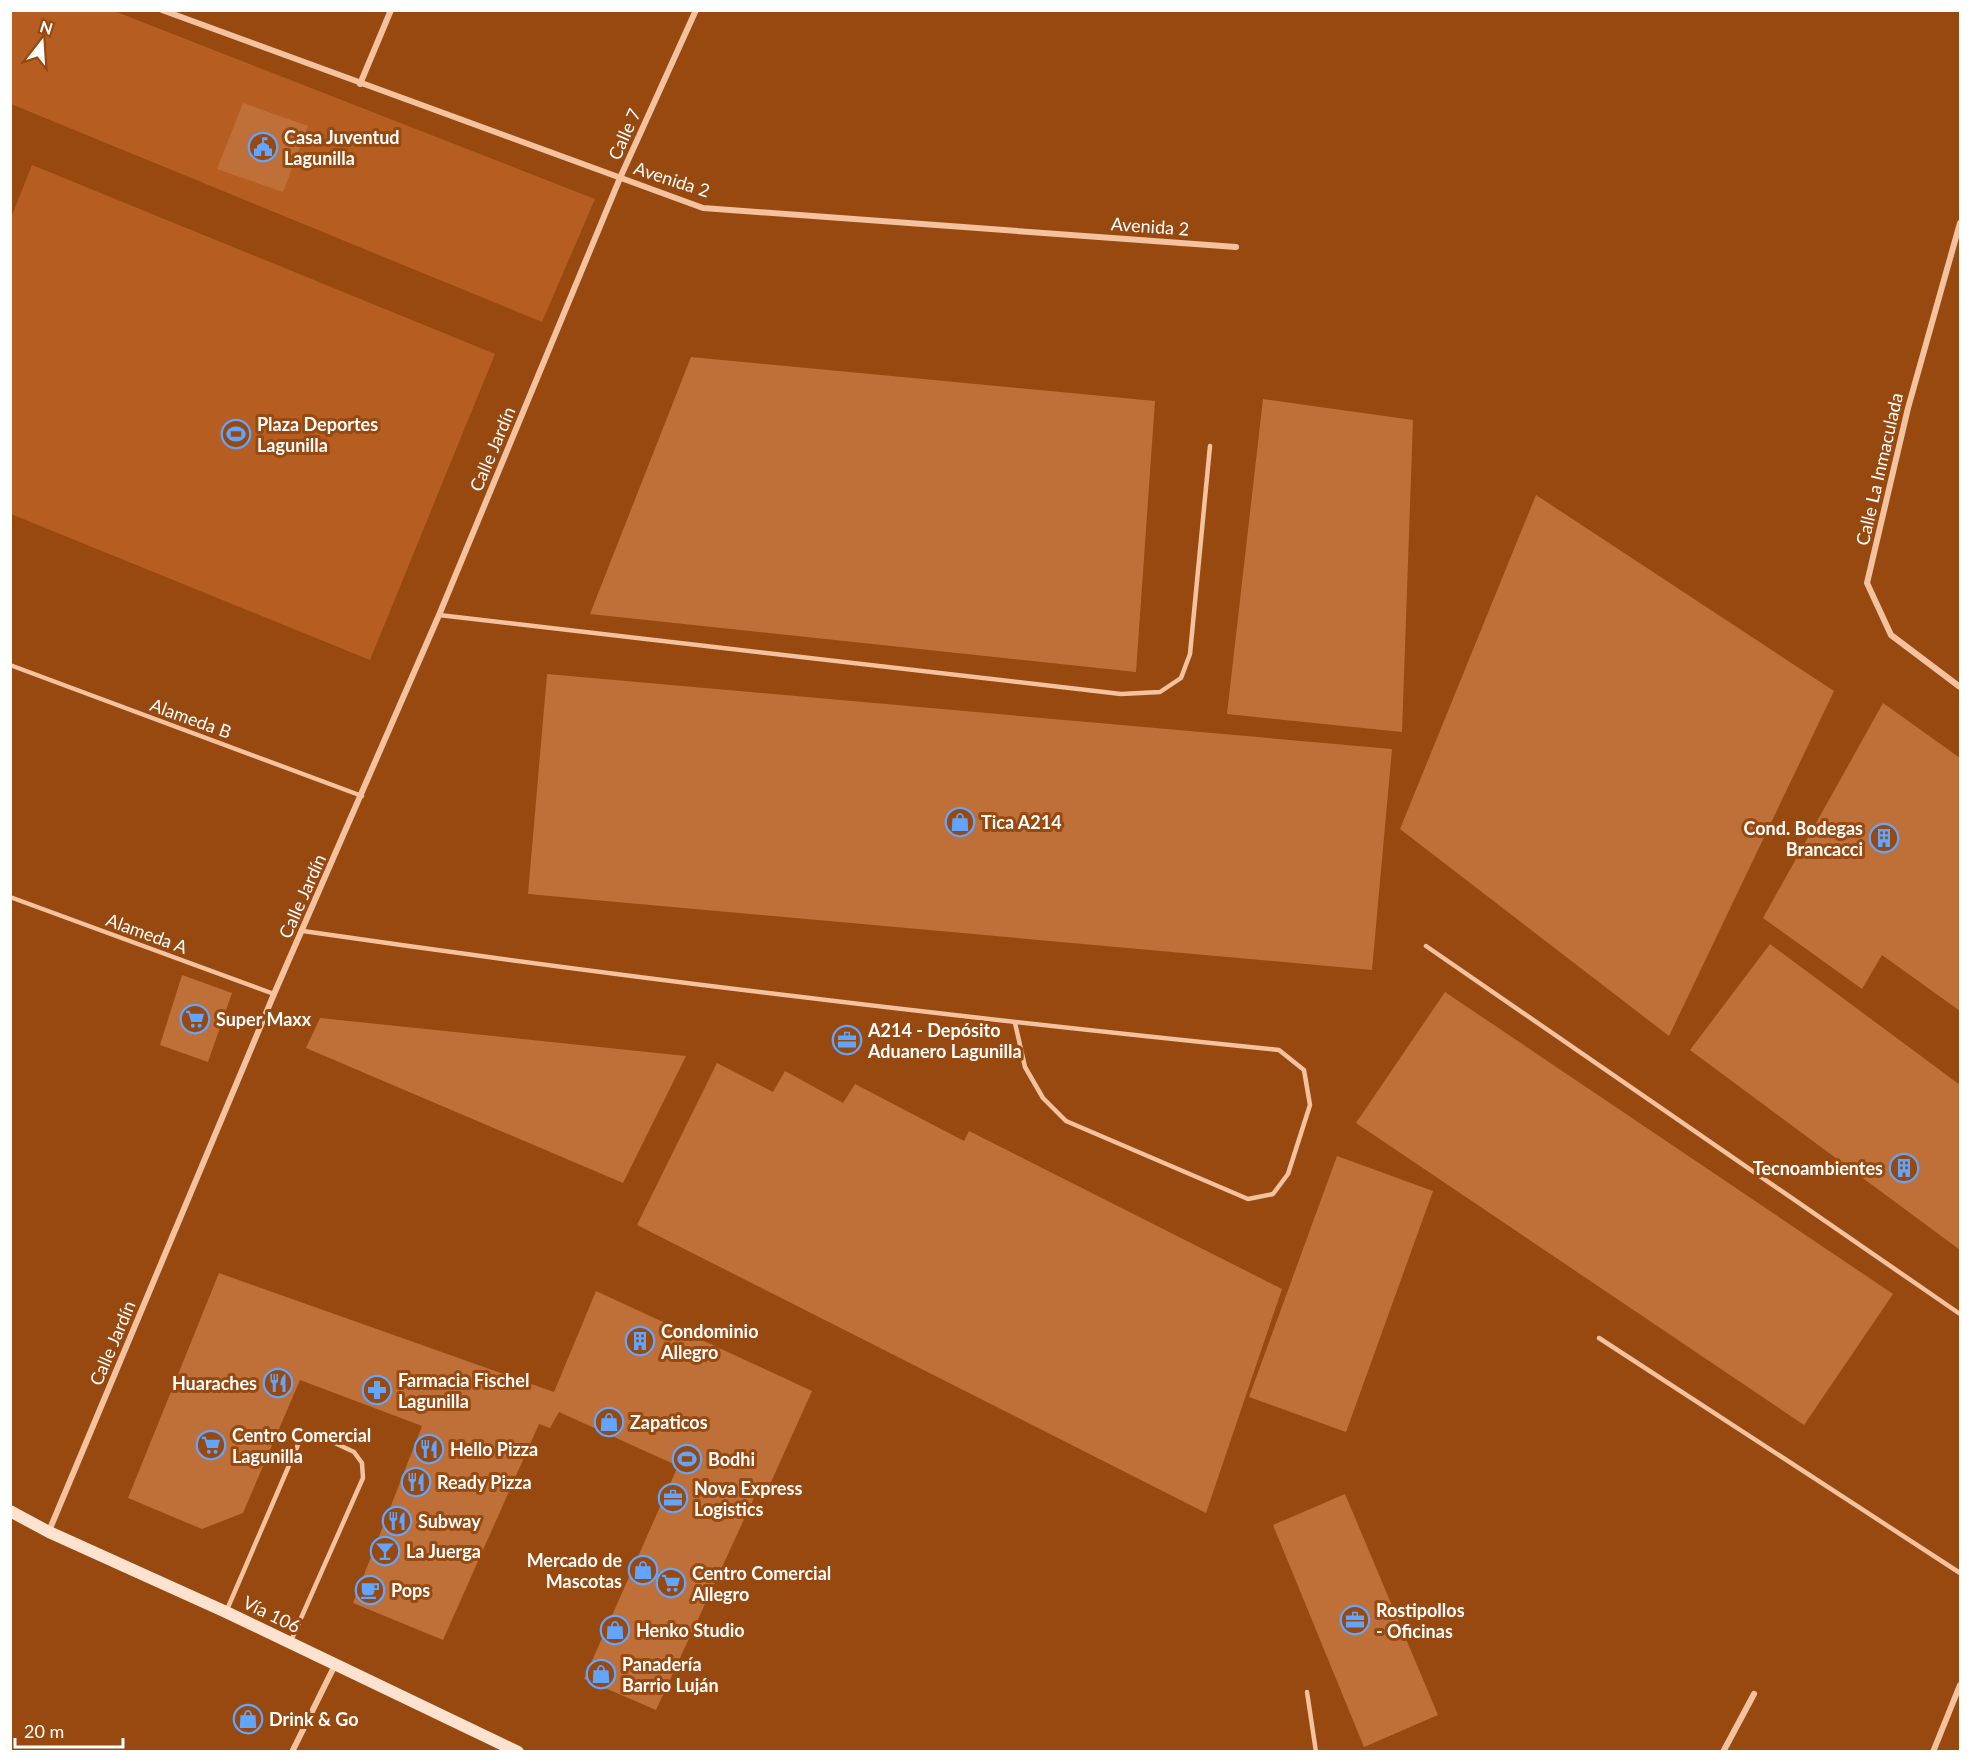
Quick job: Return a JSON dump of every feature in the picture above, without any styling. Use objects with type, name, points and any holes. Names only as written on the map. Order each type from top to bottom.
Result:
[{"type":"main road","name":"Vía 106","points":[[10,1511],[49,1532],[226,1612],[518,1752]]},
{"type":"street","name":"Avenida 2","points":[[162,10],[703,208],[1236,247]]},
{"type":"street","points":[[360,84],[391,10]]},
{"type":"street","name":"Calle 7","points":[[582,271],[620,178],[696,10]]},
{"type":"street","name":"Calle La Inmaculada","points":[[1960,223],[1908,408],[1867,583],[1891,634],[1960,687]]},
{"type":"street","name":"Calle Jardín","points":[[49,1532],[274,994],[439,615],[582,271]]},
{"type":"street","points":[[292,1752],[335,1665]]},
{"type":"street","points":[[1933,1752],[1960,1685]]},
{"type":"street","points":[[1723,1752],[1754,1694]]},
{"type":"lane","points":[[439,615],[1121,694],[1160,692],[1181,678],[1190,654],[1210,446]]},
{"type":"lane","name":"Alameda B","points":[[10,665],[362,796]]},
{"type":"lane","name":"Alameda A","points":[[10,897],[274,994]]},
{"type":"lane","points":[[303,931],[423,949],[1015,1023],[1279,1050],[1304,1070],[1310,1105],[1288,1174],[1273,1194],[1248,1199],[1066,1121],[1043,1098],[1025,1067],[1015,1023]]},
{"type":"lane","points":[[1425,946],[1960,1314]]},
{"type":"lane","points":[[1599,1338],[1960,1573]]},
{"type":"lane","points":[[226,1612],[300,1440],[320,1436],[354,1452],[362,1463],[363,1478],[290,1643]]},
{"type":"lane","points":[[1307,1692],[1316,1752]]},
{"type":"shaded area","points":[[10,11],[114,11],[595,199],[542,322],[11,104]]},
{"type":"shaded area","name":"Plaza Deportes Lagunilla","points":[[32,165],[495,354],[370,660],[11,514],[11,218]]},
{"type":"building","name":"Casa Juventud Lagunilla","points":[[243,103],[308,126],[283,192],[217,169]]},
{"type":"building","points":[[691,357],[1155,401],[1136,672],[590,614]]},
{"type":"building","points":[[1263,399],[1413,420],[1402,732],[1227,714]]},
{"type":"building","points":[[1536,495],[1834,691],[1669,1036],[1400,829]]},
{"type":"building","name":"Tica A214","points":[[547,674],[1392,749],[1372,970],[528,894]]},
{"type":"building","name":"Cond. Bodegas Brancacci","points":[[1883,703],[1960,758],[1960,1011],[1882,955],[1862,989],[1763,918]]},
{"type":"building","name":"Tecnoambientes","points":[[1770,944],[1960,1085],[1960,1250],[1690,1050]]},
{"type":"building","name":"Super Maxx","points":[[182,975],[232,993],[208,1062],[160,1045]]},
{"type":"building","points":[[1445,992],[1893,1294],[1804,1425],[1356,1123]]},
{"type":"building","points":[[320,1018],[686,1056],[623,1183],[306,1048]]},
{"type":"building","points":[[717,1063],[773,1092],[785,1071],[843,1103],[855,1084],[964,1141],[969,1131],[1282,1289],[1206,1513],[637,1225]]},
{"type":"building","points":[[1337,1156],[1433,1191],[1346,1432],[1249,1397]]},
{"type":"building","points":[[219,1273],[554,1392],[596,1291],[812,1391],[767,1491],[759,1487],[656,1710],[584,1679],[678,1466],[559,1412],[550,1428],[539,1424],[443,1640],[353,1603],[422,1426],[300,1380],[243,1513],[202,1529],[128,1498]]},
{"type":"building","name":"Rostipollos - Oficinas","points":[[1345,1494],[1438,1715],[1364,1747],[1273,1525]]},
{"type":"place","name":"Casa Juventud Lagunilla","points":[[263,147]]},
{"type":"place","name":"Plaza Deportes Lagunilla","points":[[236,434]]},
{"type":"place","name":"Tica A214","points":[[960,822]]},
{"type":"place","name":"Cond. Bodegas Brancacci","points":[[1884,838]]},
{"type":"place","name":"Super Maxx","points":[[195,1019]]},
{"type":"place","name":"A214 - Depósito Aduanero Lagunilla","points":[[847,1040]]},
{"type":"place","name":"Tecnoambientes","points":[[1904,1168]]},
{"type":"place","name":"Condominio Allegro","points":[[640,1341]]},
{"type":"place","name":"Huaraches","points":[[278,1383]]},
{"type":"place","name":"Farmacia Fischel Lagunilla","points":[[377,1390]]},
{"type":"place","name":"Zapaticos","points":[[609,1422]]},
{"type":"place","name":"Centro Comercial Lagunilla","points":[[211,1445]]},
{"type":"place","name":"Hello Pizza","points":[[429,1449]]},
{"type":"place","name":"Bodhi","points":[[687,1459]]},
{"type":"place","name":"Ready Pizza","points":[[416,1482]]},
{"type":"place","name":"Nova Express Logistics","points":[[673,1498]]},
{"type":"place","name":"Subway","points":[[397,1521]]},
{"type":"place","name":"La Juerga","points":[[385,1551]]},
{"type":"place","name":"Mercado de Mascotas","points":[[643,1570]]},
{"type":"place","name":"Centro Comercial Allegro","points":[[671,1583]]},
{"type":"place","name":"Pops","points":[[370,1590]]},
{"type":"place","name":"Rostipollos - Oficinas","points":[[1355,1620]]},
{"type":"place","name":"Henko Studio","points":[[615,1630]]},
{"type":"place","name":"Panadería Barrio Luján","points":[[601,1674]]},
{"type":"place","name":"Drink & Go","points":[[248,1719]]}]
